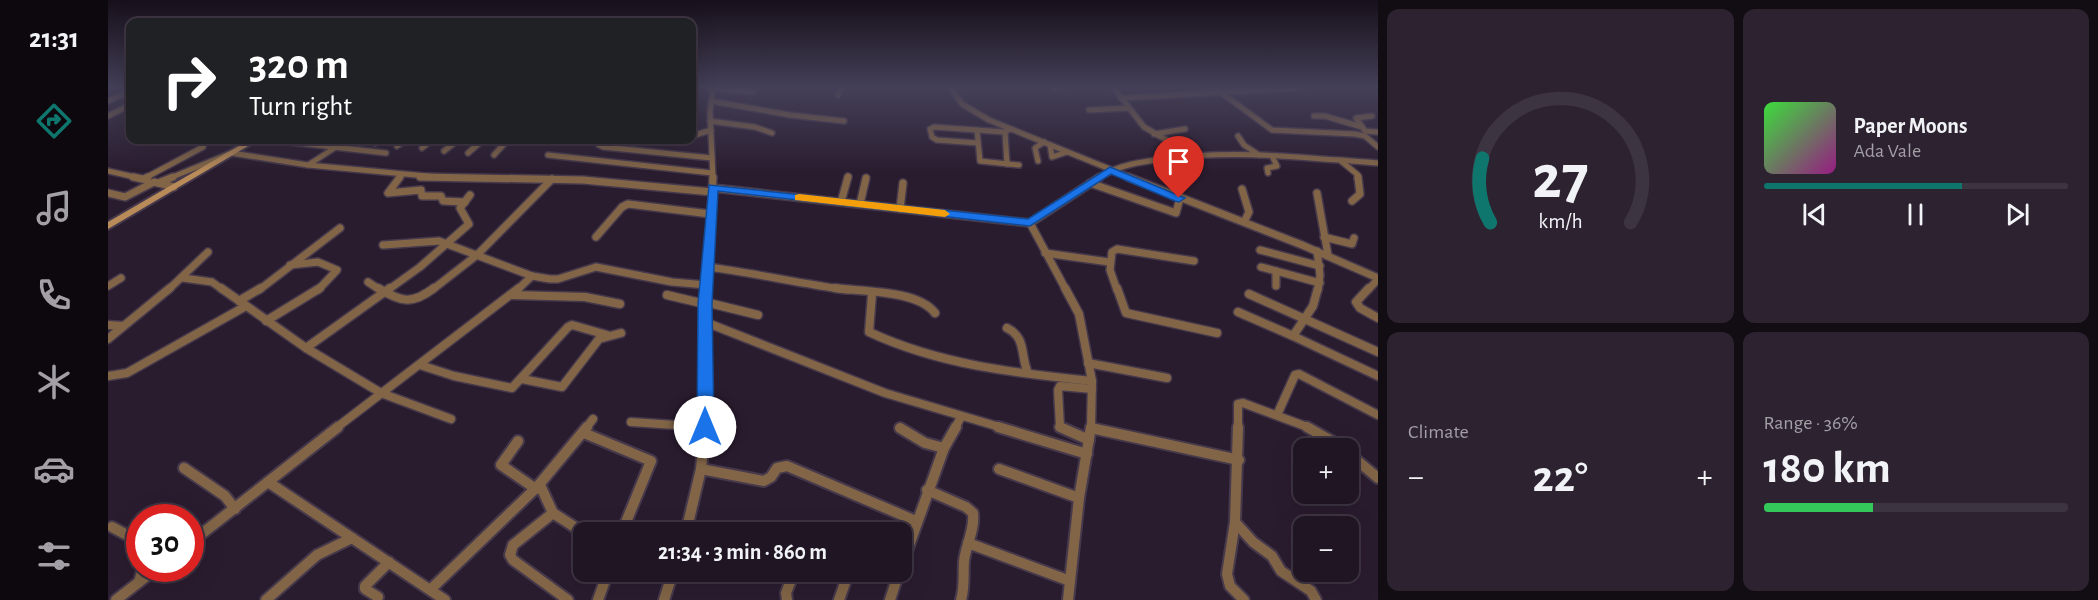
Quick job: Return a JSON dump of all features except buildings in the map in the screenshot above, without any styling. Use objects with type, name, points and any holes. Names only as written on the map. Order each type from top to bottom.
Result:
[{"type":"street","points":[[688,522],[701,469],[705,427],[705,303],[713,190],[710,116]]},
{"type":"street","points":[[800,116],[844,121]]},
{"type":"street","points":[[985,116],[1110,170],[1328,255],[1378,278],[1356,302],[1360,308],[1378,318]]},
{"type":"street","points":[[1135,116],[1153,134],[1193,155]]},
{"type":"street","points":[[1254,116],[1275,131],[1378,132]]},
{"type":"street","points":[[1314,116],[1325,116],[1364,131]]},
{"type":"street","points":[[1372,116],[1357,117],[1364,131],[1378,147]]},
{"type":"street","points":[[710,121],[755,127],[772,133]]},
{"type":"street","points":[[978,143],[935,139],[930,129],[934,127],[1005,132],[1012,129]]},
{"type":"street","points":[[1153,134],[1185,129]]},
{"type":"street","points":[[696,135],[711,130]]},
{"type":"street","points":[[977,130],[980,161],[1019,165]]},
{"type":"street","points":[[1005,132],[1007,164]]},
{"type":"street","points":[[1238,136],[1244,145],[1259,155]]},
{"type":"street","points":[[1047,143],[1052,157],[1067,152]]},
{"type":"street","points":[[1038,161],[1035,148],[1047,143]]},
{"type":"street","points":[[108,226],[247,144]]},
{"type":"street","points":[[309,144],[386,153]]},
{"type":"street","points":[[422,148],[427,144]]},
{"type":"street","points":[[444,151],[453,144]]},
{"type":"street","points":[[468,153],[478,144]]},
{"type":"street","points":[[495,155],[504,144]]},
{"type":"street","points":[[600,144],[603,147],[712,158]]},
{"type":"street","points":[[144,179],[203,147]]},
{"type":"street","points":[[308,165],[336,147]]},
{"type":"street","points":[[108,193],[125,196],[231,153],[400,176],[517,181],[583,180],[771,195],[1030,223],[1110,170],[1125,165],[1193,155],[1231,153],[1378,163]]},
{"type":"street","points":[[548,155],[712,173]]},
{"type":"street","points":[[670,169],[677,155]]},
{"type":"street","points":[[1268,173],[1267,168],[1277,166],[1272,156]]},
{"type":"street","points":[[1340,160],[1358,175],[1360,194],[1352,201]]},
{"type":"street","points":[[108,171],[174,187]]},
{"type":"street","points":[[400,176],[388,193],[422,190],[422,196],[441,196],[443,201],[465,202]]},
{"type":"street","points":[[841,202],[848,176]]},
{"type":"street","points":[[860,204],[866,178]]},
{"type":"street","points":[[368,282],[385,292],[410,301],[420,299],[477,255],[552,179]]},
{"type":"street","points":[[900,209],[903,183]]},
{"type":"street","points":[[1090,183],[1141,203],[1176,213],[1179,198]]},
{"type":"street","points":[[1242,189],[1250,212],[1244,222]]},
{"type":"street","points":[[1317,193],[1328,255]]},
{"type":"street","points":[[306,348],[420,267],[470,222],[460,209],[470,195]]},
{"type":"street","points":[[596,237],[622,207],[628,204],[710,214]]},
{"type":"street","points":[[1030,223],[1079,314],[1092,385],[1091,428],[1079,498],[1068,600]]},
{"type":"street","points":[[108,376],[127,373],[242,304],[340,228]]},
{"type":"street","points":[[1324,237],[1352,244],[1354,238]]},
{"type":"street","points":[[384,245],[415,241],[446,243],[532,276],[558,279],[584,268],[596,267],[672,282],[706,285]]},
{"type":"street","points":[[1194,261],[1117,249],[1112,252],[1109,262],[1126,313],[1217,333]]},
{"type":"street","points":[[1260,250],[1320,266]]},
{"type":"street","points":[[1293,336],[1314,306],[1320,283],[1317,251]]},
{"type":"street","points":[[108,339],[183,278],[208,252]]},
{"type":"street","points":[[1045,253],[1109,262]]},
{"type":"street","points":[[266,321],[331,280],[337,270],[318,262],[290,265]]},
{"type":"street","points":[[708,267],[747,272],[799,284],[908,297],[921,301],[935,313]]},
{"type":"street","points":[[1261,267],[1320,283]]},
{"type":"street","points":[[1276,271],[1276,286]]},
{"type":"street","points":[[204,532],[381,393],[512,296],[532,276]]},
{"type":"street","points":[[108,286],[121,278]]},
{"type":"street","points":[[183,278],[212,282],[306,348],[381,393],[451,419]]},
{"type":"street","points":[[872,294],[868,329],[871,334],[932,357],[1092,385]]},
{"type":"street","points":[[1249,294],[1378,351]]},
{"type":"street","points":[[667,295],[758,315]]},
{"type":"street","points":[[512,296],[585,297],[620,304]]},
{"type":"street","points":[[1238,312],[1378,376]]},
{"type":"street","points":[[705,322],[885,393],[1087,454]]},
{"type":"street","points":[[108,325],[123,326]]},
{"type":"street","points":[[420,365],[454,376],[514,388],[568,327],[572,325],[607,335],[621,333]]},
{"type":"street","points":[[1007,328],[1015,332],[1023,344],[1022,360],[1028,373]]},
{"type":"street","points":[[522,379],[562,387],[595,343],[607,335]]},
{"type":"street","points":[[1088,363],[1167,378]]},
{"type":"street","points":[[1276,415],[1295,375],[1299,374],[1378,415]]},
{"type":"street","points":[[1089,440],[1060,427],[1058,390],[1060,386],[1092,385]]},
{"type":"street","points":[[1244,600],[1230,586],[1227,574],[1235,522],[1239,460],[1238,404],[1244,403],[1276,415],[1328,438]]},
{"type":"street","points":[[912,534],[944,448],[961,417]]},
{"type":"street","points":[[431,589],[538,487],[584,433],[593,419]]},
{"type":"street","points":[[631,422],[705,427]]},
{"type":"street","points":[[900,428],[925,443],[944,448]]},
{"type":"street","points":[[1091,428],[1239,460]]},
{"type":"street","points":[[584,433],[645,457],[651,462],[626,522]]},
{"type":"street","points":[[518,441],[501,465],[538,487],[554,513],[573,526]]},
{"type":"street","points":[[1359,462],[1378,478]]},
{"type":"street","points":[[701,469],[764,481],[768,480],[780,466],[787,466],[916,521]]},
{"type":"street","points":[[184,468],[225,496],[235,508]]},
{"type":"street","points":[[999,470],[1079,498]]},
{"type":"street","points":[[268,483],[445,600]]},
{"type":"street","points":[[927,490],[966,507],[973,513],[974,522],[963,571],[964,586],[961,600]]},
{"type":"street","points":[[554,513],[513,545],[510,555],[513,560],[568,600]]},
{"type":"street","points":[[1235,522],[1252,542],[1272,556],[1281,571],[1311,591],[1316,600]]},
{"type":"street","points":[[112,527],[126,534]]},
{"type":"street","points":[[266,600],[317,555],[352,538]]},
{"type":"street","points":[[968,543],[1070,581]]},
{"type":"street","points":[[378,597],[365,586],[389,562]]},
{"type":"street","points":[[116,600],[139,582]]},
{"type":"street","points":[[598,600],[604,582]]},
{"type":"street","points":[[666,600],[668,582]]},
{"type":"street","points":[[787,600],[786,593],[790,582]]},
{"type":"street","points":[[839,600],[845,582]]},
{"type":"street","points":[[890,600],[896,582]]},
{"type":"slow traffic","points":[[799,198],[945,214]]},
{"type":"route","points":[[705,427],[705,304],[713,188],[1030,223],[1110,170],[1179,198]]}]
